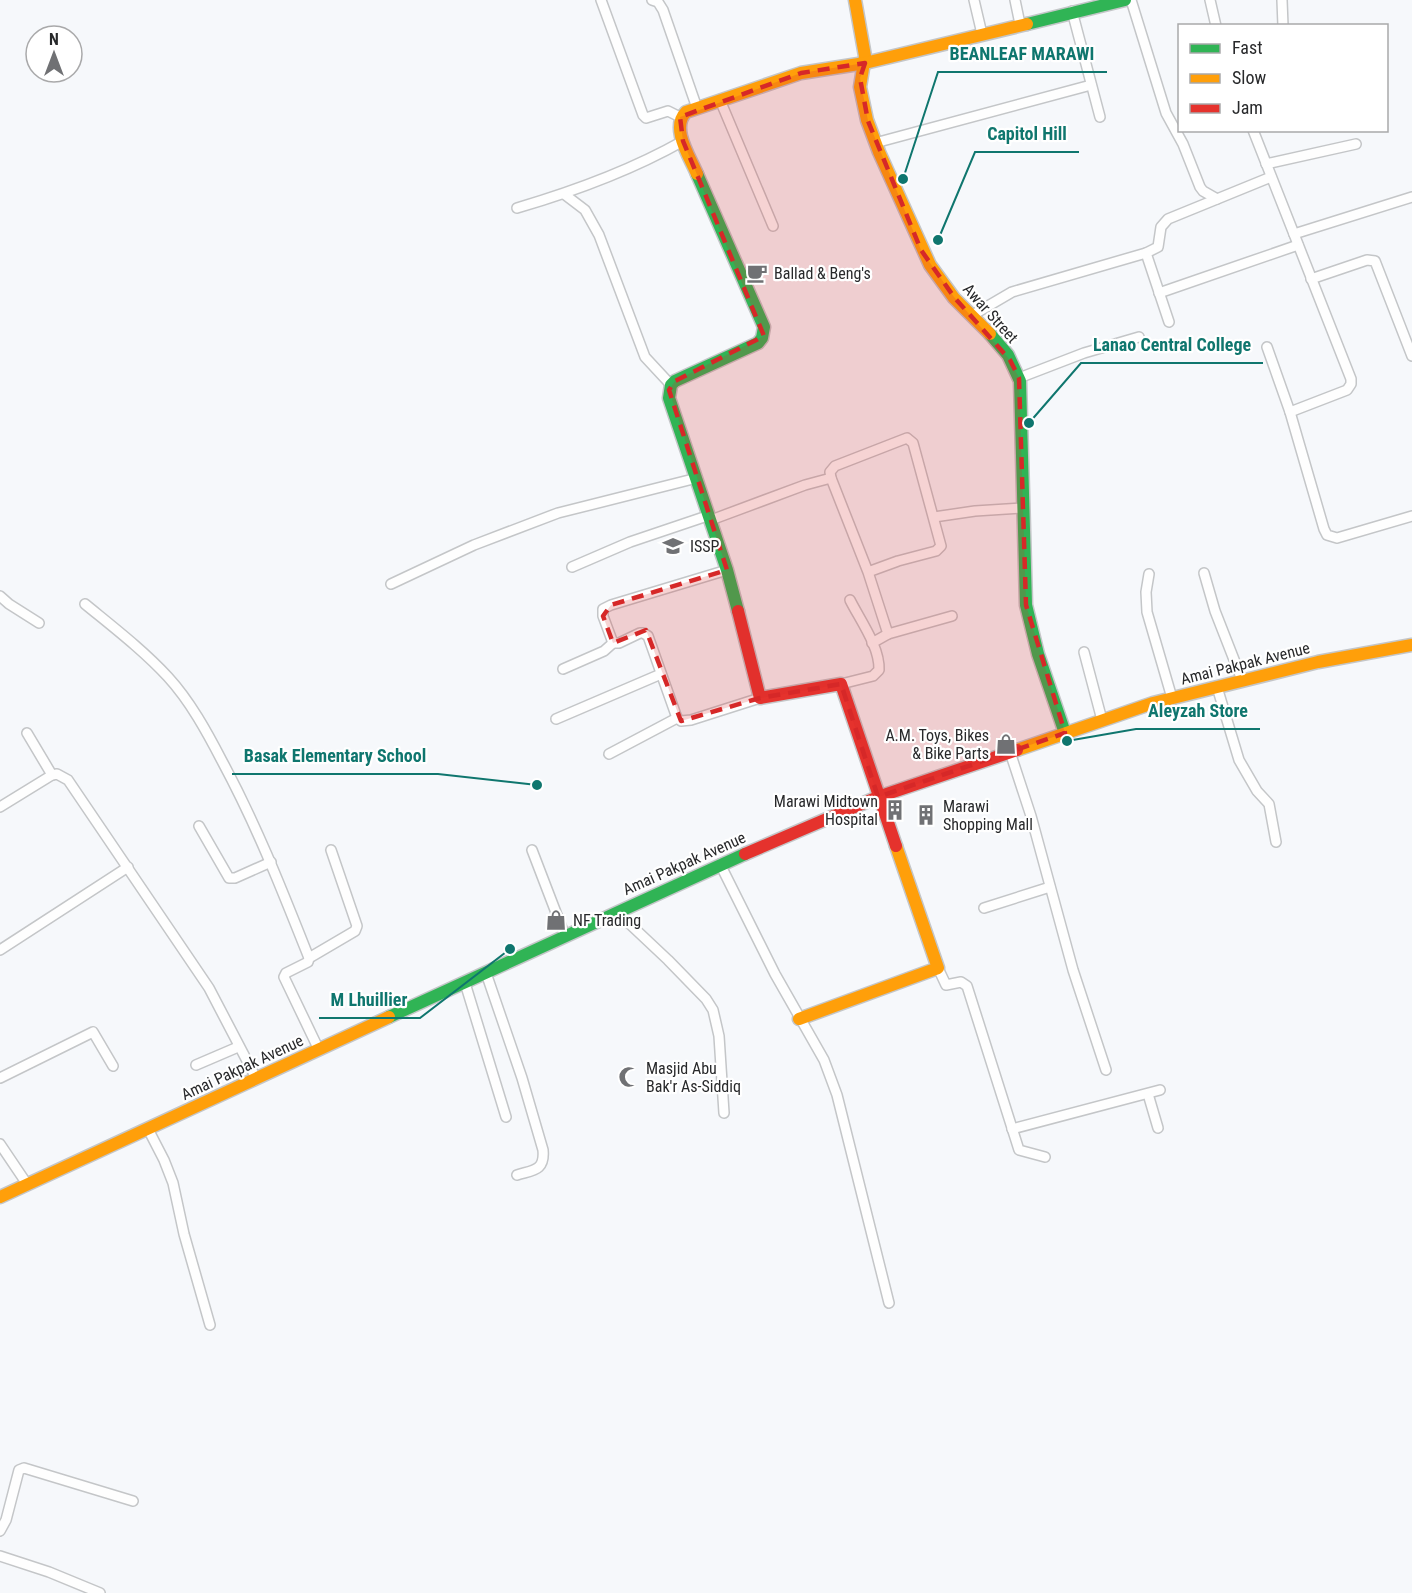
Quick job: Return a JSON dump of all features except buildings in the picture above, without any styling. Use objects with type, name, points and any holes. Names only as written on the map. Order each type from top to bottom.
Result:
[{"type":"main road","name":"Awar Street","points":[[855,0],[865,63],[860,86],[867,121],[881,160],[921,250],[954,297],[1004,352],[1019,378],[1022,398],[1024,577],[1029,623],[1065,733]]},
{"type":"main road","points":[[800,1019],[938,968],[841,684],[760,698],[727,570],[669,398],[671,385],[675,381],[758,343],[764,334],[764,327],[683,141],[678,121],[686,112],[801,73],[865,63],[1125,0]]},
{"type":"main road","name":"Amai Pakpak Avenue","points":[[0,1197],[720,864],[878,797],[1172,698],[1318,662],[1412,645]]},
{"type":"street","points":[[601,0],[643,115],[650,118],[668,111],[680,117]]},
{"type":"street","points":[[652,0],[658,2],[663,10],[697,108]]},
{"type":"street","points":[[974,0],[982,34]]},
{"type":"street","points":[[1015,0],[1020,24]]},
{"type":"street","points":[[1131,0],[1166,113],[1183,144],[1200,187],[1217,199]]},
{"type":"street","points":[[1210,0],[1216,24]]},
{"type":"street","points":[[1282,0],[1283,24]]},
{"type":"street","points":[[1072,12],[1100,117]]},
{"type":"street","points":[[875,143],[1091,85]]},
{"type":"street","points":[[720,100],[773,226]]},
{"type":"street","points":[[1254,132],[1351,379],[1347,390],[1290,412]]},
{"type":"street","points":[[517,208],[564,194],[633,167],[683,141]]},
{"type":"street","points":[[1266,164],[1356,144]]},
{"type":"street","points":[[971,316],[1012,292],[1146,254],[1159,245],[1161,227],[1168,219],[1271,177]]},
{"type":"street","points":[[564,194],[585,210],[599,235],[645,357],[671,385]]},
{"type":"street","points":[[1294,234],[1412,197]]},
{"type":"street","points":[[1159,293],[1298,245]]},
{"type":"street","points":[[1146,254],[1169,322]]},
{"type":"street","points":[[1311,279],[1367,261],[1375,261],[1412,356]]},
{"type":"street","points":[[1019,378],[1084,353],[1140,337]]},
{"type":"street","points":[[1267,346],[1290,412],[1327,535],[1337,538],[1412,516]]},
{"type":"street","points":[[868,572],[939,550],[941,543],[913,443],[907,438],[835,466],[830,472],[868,572],[888,634]]},
{"type":"street","points":[[391,584],[474,545],[558,513],[697,478]]},
{"type":"street","points":[[572,567],[630,542],[831,478]]},
{"type":"street","points":[[934,517],[975,511],[1023,508]]},
{"type":"street","points":[[613,643],[603,616],[603,609],[611,604],[727,570]]},
{"type":"street","points":[[1204,573],[1215,611],[1242,680]]},
{"type":"street","points":[[1149,574],[1146,592],[1147,612],[1172,698]]},
{"type":"street","points":[[0,596],[39,623]]},
{"type":"street","points":[[841,684],[877,673],[879,664],[872,643],[850,600]]},
{"type":"street","points":[[85,604],[170,678],[207,734],[260,835],[309,958]]},
{"type":"street","points":[[872,643],[888,634],[952,616]]},
{"type":"street","points":[[562,669],[604,651],[613,643],[619,643],[640,633],[646,634],[677,718],[681,721],[760,698]]},
{"type":"street","points":[[1084,652],[1102,720]]},
{"type":"street","points":[[556,719],[662,674]]},
{"type":"street","points":[[1217,687],[1239,760],[1257,791],[1269,804],[1276,842]]},
{"type":"street","points":[[609,754],[677,718]]},
{"type":"street","points":[[27,733],[52,776]]},
{"type":"street","points":[[1010,752],[1027,804],[1073,970],[1106,1070]]},
{"type":"street","points":[[0,807],[57,774],[68,780],[209,987],[256,1078]]},
{"type":"street","points":[[199,825],[229,879],[271,862]]},
{"type":"street","points":[[319,1050],[284,977],[286,973],[308,962],[309,958],[355,931],[357,926],[331,850]]},
{"type":"street","points":[[532,850],[565,936]]},
{"type":"street","points":[[720,864],[800,1019],[818,1048],[837,1095],[889,1303]]},
{"type":"street","points":[[0,950],[128,867]]},
{"type":"street","points":[[984,908],[1050,887]]},
{"type":"street","points":[[617,912],[668,960],[706,999],[713,1010],[719,1036],[724,1113]]},
{"type":"street","points":[[938,968],[946,985],[961,982],[967,986],[1019,1150],[1045,1157]]},
{"type":"street","points":[[486,973],[522,1078],[543,1150],[542,1164],[539,1168],[517,1175]]},
{"type":"street","points":[[465,983],[506,1117]]},
{"type":"street","points":[[0,1078],[93,1032],[114,1066]]},
{"type":"street","points":[[196,1065],[238,1047]]},
{"type":"street","points":[[1012,1129],[1160,1090]]},
{"type":"street","points":[[1148,1094],[1158,1128]]},
{"type":"street","points":[[148,1129],[173,1183],[184,1234],[210,1325]]},
{"type":"street","points":[[0,1144],[27,1184]]},
{"type":"street","points":[[0,1531],[6,1520],[19,1470],[24,1468],[133,1501]]},
{"type":"street","points":[[0,1556],[49,1572],[100,1593]]},
{"type":"highlighted area","points":[[865,63],[860,78],[868,121],[921,250],[954,297],[1010,360],[1019,378],[1026,605],[1065,733],[878,797],[841,684],[760,698],[681,721],[646,630],[613,643],[603,616],[611,605],[727,570],[669,390],[675,381],[764,336],[683,141],[680,117],[801,73]]},
{"type":"traffic: fast","points":[[1027,24],[1125,0]]},
{"type":"traffic: fast","points":[[697,174],[764,327],[762,338],[758,343],[675,381],[671,385],[669,398],[727,570],[738,611]]},
{"type":"traffic: fast","points":[[990,334],[1008,355],[1020,381],[1026,605],[1038,654],[1065,733]]},
{"type":"traffic: fast","points":[[389,1017],[745,854]]},
{"type":"traffic: slow","points":[[855,0],[865,56],[860,87],[867,120],[879,152],[930,265],[954,298],[990,334]]},
{"type":"traffic: slow","points":[[697,174],[681,134],[680,126],[686,112],[801,73],[865,63],[1027,24]]},
{"type":"traffic: slow","points":[[1017,750],[1153,703],[1318,662],[1412,645]]},
{"type":"traffic: slow","points":[[799,1019],[938,968],[896,846]]},
{"type":"traffic: slow","points":[[0,1197],[389,1017]]},
{"type":"traffic: jam","points":[[738,611],[760,698],[841,684],[896,846]]},
{"type":"traffic: jam","points":[[745,854],[878,797],[1017,750]]},
{"type":"place","name":"BEANLEAF MARAWI","points":[[903,179]]},
{"type":"place","name":"Capitol Hill","points":[[938,240]]},
{"type":"place","name":"Ballad & Beng's","points":[[757,273]]},
{"type":"place","name":"Lanao Central College","points":[[1029,423]]},
{"type":"place","name":"ISSP","points":[[673,546]]},
{"type":"place","name":"Aleyzah Store","points":[[1067,741]]},
{"type":"place","name":"A.M. Toys, Bikes & Bike Parts","points":[[1006,744]]},
{"type":"place","name":"Basak Elementary School","points":[[537,785]]},
{"type":"place","name":"Marawi Midtown Hospital","points":[[895,810]]},
{"type":"place","name":"Marawi Shopping Mall","points":[[926,815]]},
{"type":"place","name":"NF Trading","points":[[556,920]]},
{"type":"place","name":"M Lhuillier","points":[[510,949]]},
{"type":"place","name":"Masjid Abu Bak'r As-Siddiq","points":[[629,1077]]}]
